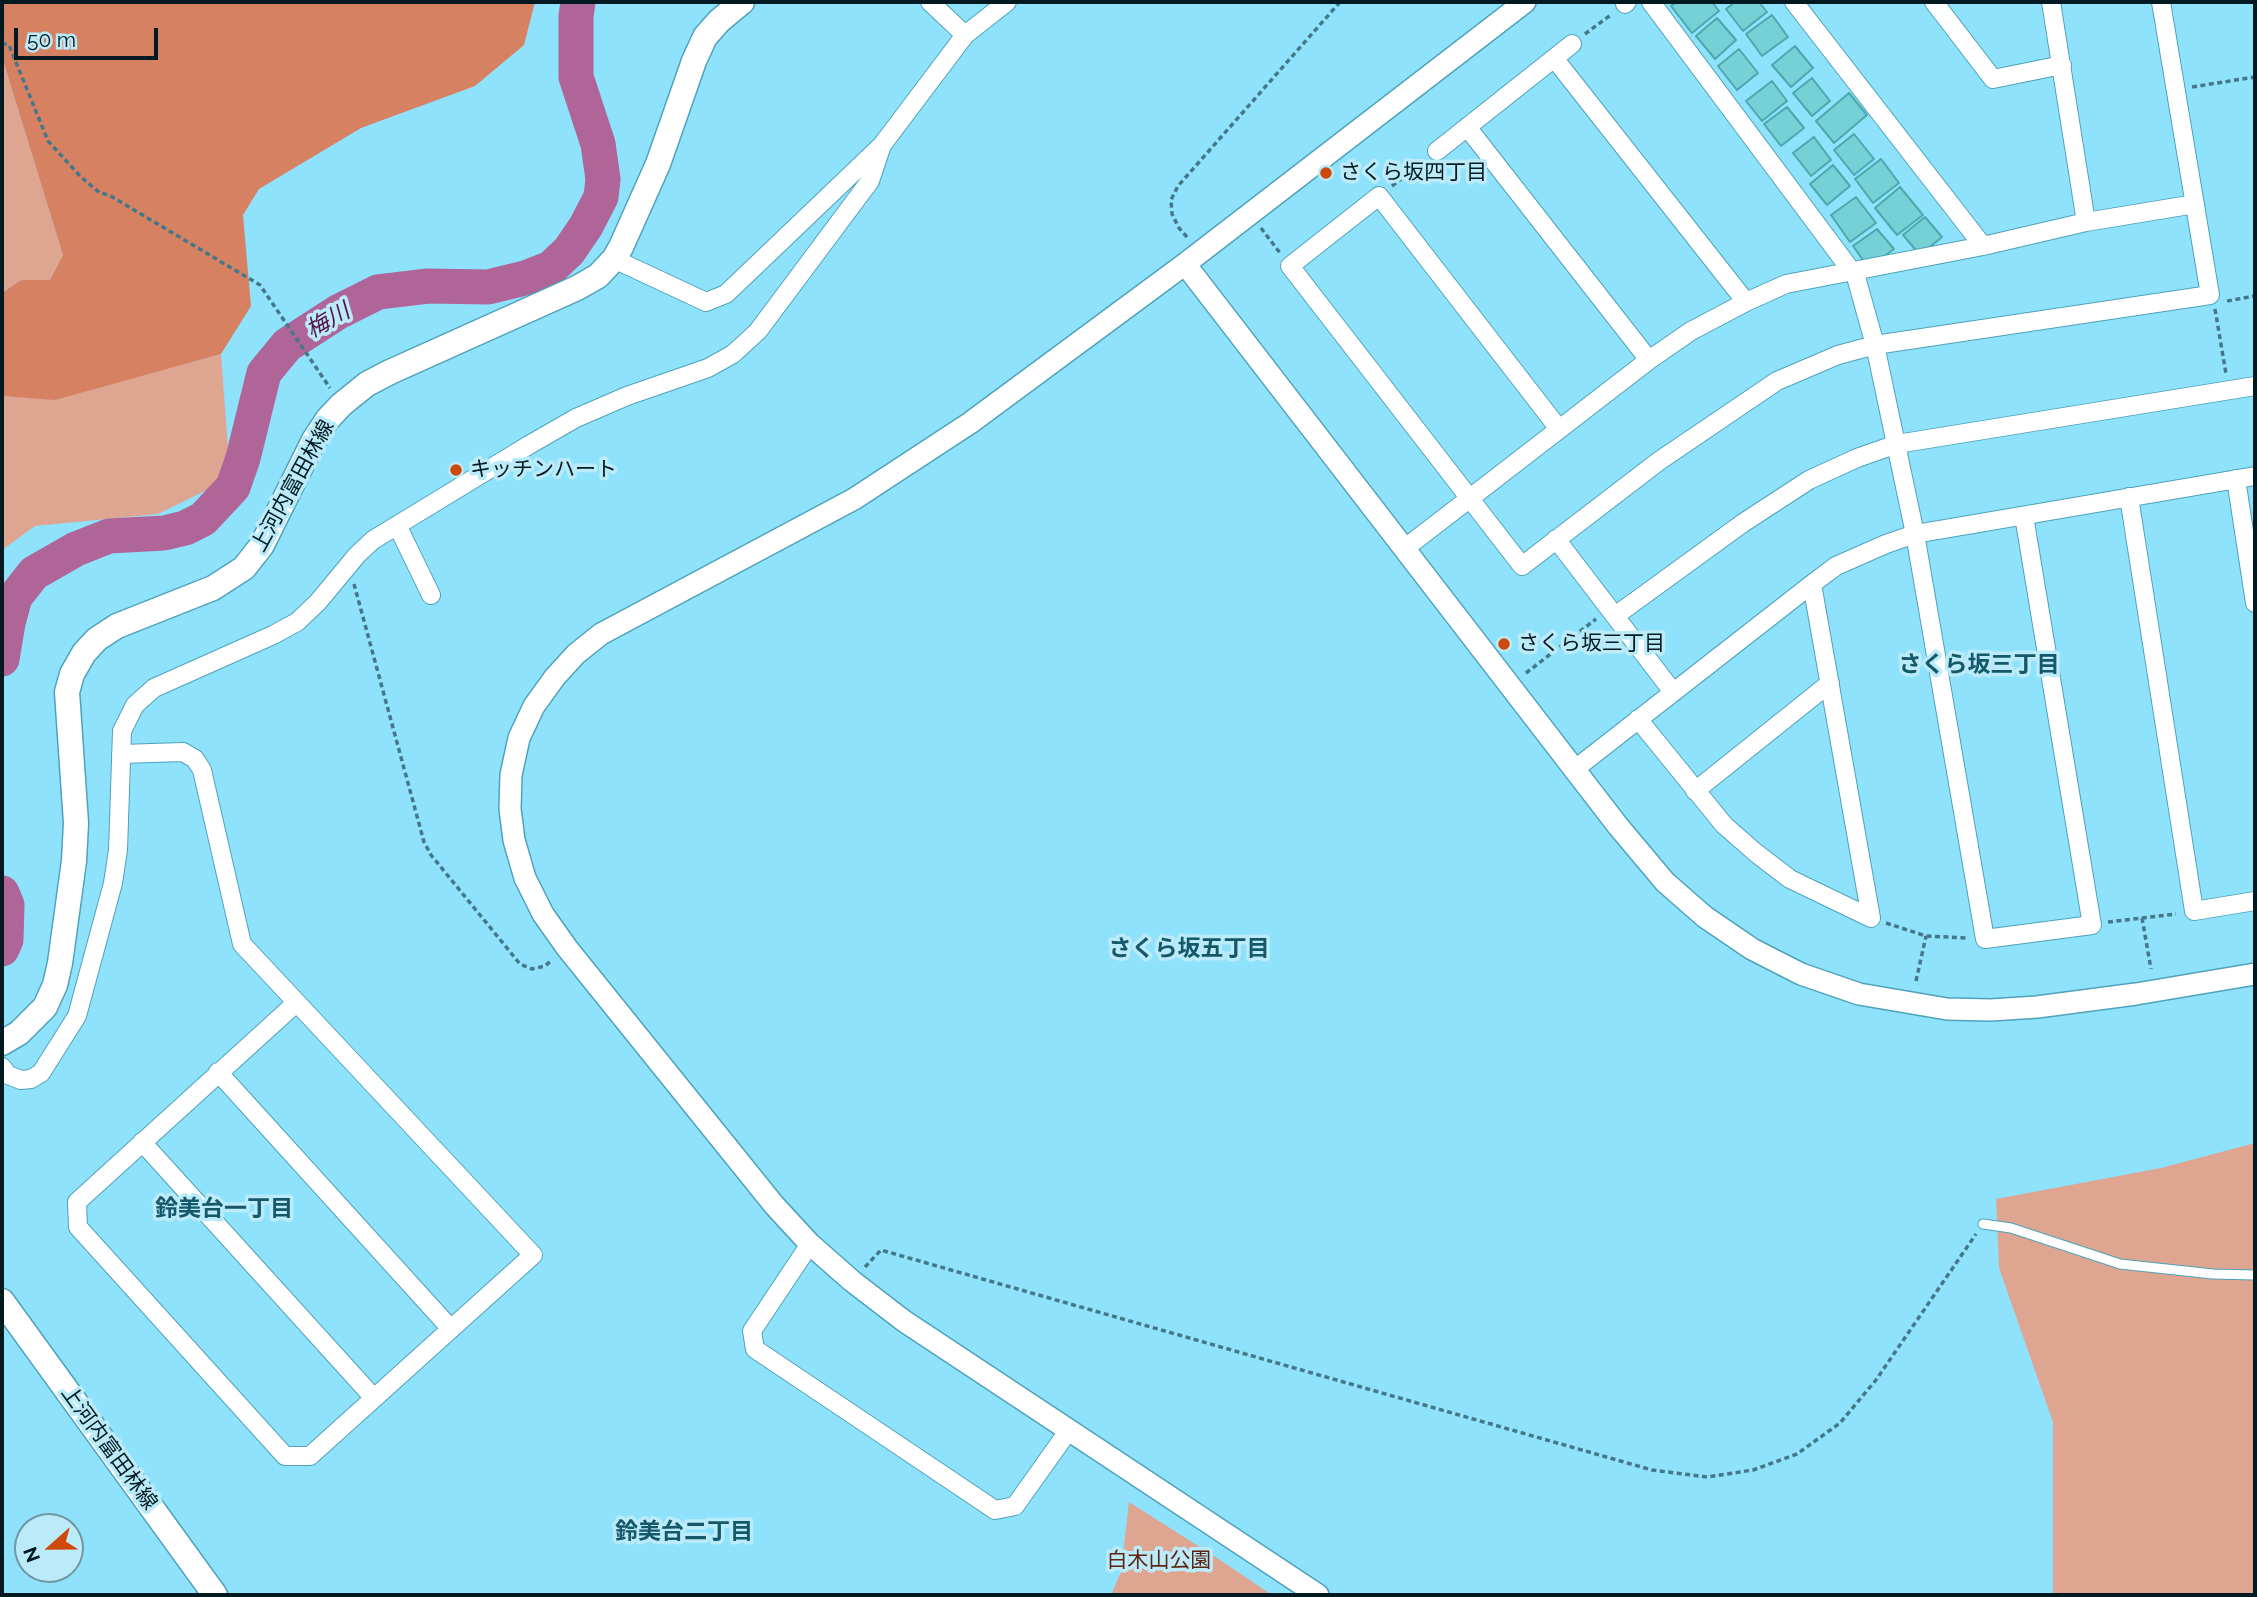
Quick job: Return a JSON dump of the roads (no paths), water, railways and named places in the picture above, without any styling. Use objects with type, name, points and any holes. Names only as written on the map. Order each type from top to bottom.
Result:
[{"type":"main road","name":"上河内富田林線","points":[[2,1043],[19,1033],[45,1007],[55,985],[60,963],[74,860],[76,823],[67,692],[72,674],[84,653],[97,639],[117,626],[214,588],[244,568],[262,545],[314,440],[327,420],[368,384],[598,276],[614,259],[658,164],[705,37],[742,2]]},
{"type":"main road","name":"上河内富田林線","points":[[2,1301],[215,1595]]},
{"type":"street","points":[[930,2],[965,34]]},
{"type":"street","points":[[614,259],[706,302],[726,294],[882,145],[965,34],[1007,2]]},
{"type":"street","points":[[1318,1595],[904,1321],[810,1244],[774,1205],[567,948],[543,914],[525,878],[514,840],[510,809],[511,775],[519,738],[534,706],[576,654],[601,634],[854,499],[971,423],[1192,258],[1525,2]]},
{"type":"street","points":[[1651,2],[1857,277],[1875,345],[1915,534],[1985,939],[2092,925],[2024,516]]},
{"type":"street","points":[[1794,2],[1983,246]]},
{"type":"street","points":[[1934,2],[1993,79],[2062,65]]},
{"type":"street","points":[[2051,2],[2086,222]]},
{"type":"street","points":[[1559,429],[1379,196],[1290,266],[1522,566],[1659,461],[1777,381],[1838,355],[1875,345],[2210,295],[2161,2]]},
{"type":"street","points":[[1437,151],[1572,44]]},
{"type":"street","points":[[1554,58],[1746,302]]},
{"type":"street","points":[[1467,127],[1649,360]]},
{"type":"street","points":[[2,1067],[8,1074],[22,1080],[31,1079],[41,1073],[77,1016],[113,883],[118,850],[122,731],[135,705],[154,688],[297,622],[373,540],[576,418],[627,396],[708,368],[733,354],[758,331],[870,181],[882,145]]},
{"type":"street","points":[[1404,549],[1649,360],[1691,331],[1786,284],[1983,246],[2086,222],[2194,204]]},
{"type":"street","points":[[1192,258],[1404,549],[1618,826],[1665,882],[1705,917],[1752,949],[1801,974],[1859,994],[1947,1009],[2037,1007],[2255,974]]},
{"type":"street","points":[[1612,612],[1809,480],[1857,458],[1897,444],[2255,386]]},
{"type":"street","points":[[1575,769],[1836,566],[1885,544],[1915,534],[2255,475]]},
{"type":"street","points":[[2236,479],[2255,603]]},
{"type":"street","points":[[2129,498],[2194,911],[2255,901]]},
{"type":"street","points":[[397,525],[431,595]]},
{"type":"street","points":[[1556,539],[1673,692]]},
{"type":"street","points":[[1639,719],[1724,825],[1790,879],[1871,918],[1812,584]]},
{"type":"street","points":[[1695,791],[1830,683]]},
{"type":"street","points":[[121,754],[183,752],[195,759],[202,770],[242,944],[533,1255],[310,1456],[285,1456],[78,1227],[77,1202],[296,1003]]},
{"type":"street","points":[[218,1072],[451,1329]]},
{"type":"street","points":[[142,1142],[373,1397]]},
{"type":"street","points":[[810,1244],[752,1331],[755,1349],[995,1510],[1015,1506],[1069,1430]]},
{"type":"lane","points":[[1983,1224],[2011,1228],[2120,1264],[2213,1274],[2255,1275]]},
{"type":"waterway","name":"梅川","points":[[2,659],[15,597],[34,573],[76,549],[109,536],[164,533],[185,528],[203,519],[233,487],[264,373],[287,345],[338,312],[378,292],[428,286],[488,287],[551,268],[569,251],[601,197],[603,179],[598,144],[576,77],[578,2]]},
{"type":"waterway","name":"梅川","points":[[2,893],[7,905],[6,940],[2,949]]},
{"type":"place","name":"さくら坂四丁目","points":[[1326,173]]},
{"type":"place","name":"キッチンハート","points":[[456,470]]},
{"type":"place","name":"さくら坂三丁目","points":[[1504,644]]},
{"type":"district","name":"さくら坂三丁目","points":[[1979,665]]},
{"type":"district","name":"さくら坂五丁目","points":[[1189,949]]},
{"type":"district","name":"鈴美台一丁目","points":[[224,1209]]},
{"type":"district","name":"鈴美台二丁目","points":[[684,1532]]},
{"type":"park label","name":"白木山公園","points":[[1159,1561]]}]
